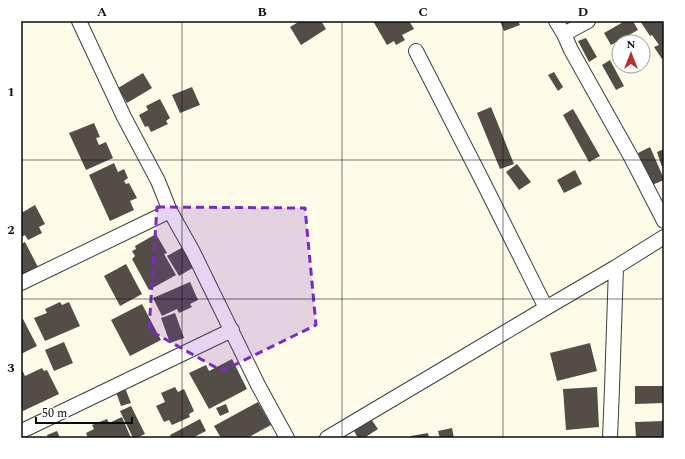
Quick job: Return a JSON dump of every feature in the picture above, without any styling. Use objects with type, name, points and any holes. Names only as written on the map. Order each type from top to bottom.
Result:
[{"type":"street","points":[[79,21],[124,117],[158,181],[170,211],[193,252],[258,385],[287,438]]},
{"type":"street","points":[[556,21],[664,220]]},
{"type":"street","points":[[564,34],[588,21]]},
{"type":"street","points":[[416,51],[546,308]]},
{"type":"street","points":[[21,282],[170,211]]},
{"type":"street","points":[[327,438],[664,237]]},
{"type":"street","points":[[610,438],[616,267]]},
{"type":"street","points":[[21,430],[34,426],[232,330]]},
{"type":"highlighted area","points":[[157,207],[305,208],[316,325],[222,371],[149,330]]},
{"type":"building","points":[[300,21],[321,21],[326,29],[301,45],[290,27]]},
{"type":"building","points":[[373,21],[409,21],[414,29],[402,35],[405,40],[396,45],[394,41],[387,45]]},
{"type":"building","points":[[500,21],[518,21],[520,25],[504,31]]},
{"type":"building","points":[[625,21],[633,21],[638,30],[631,34],[611,34],[611,45],[604,33]]},
{"type":"building","points":[[640,21],[664,21],[664,57],[662,59],[654,47],[659,45],[652,35],[649,34]]},
{"type":"building","points":[[586,38],[597,57],[589,62],[578,41]]},
{"type":"building","points":[[610,60],[611,74],[618,74],[624,86],[616,90],[602,65]]},
{"type":"building","points":[[554,72],[563,87],[558,91],[548,75]]},
{"type":"building","points":[[143,73],[152,88],[127,103],[118,88]]},
{"type":"building","points":[[192,87],[200,105],[180,113],[172,95]]},
{"type":"building","points":[[160,99],[170,118],[166,121],[168,124],[151,132],[148,126],[145,127],[139,115],[148,110],[146,106]]},
{"type":"building","points":[[491,107],[514,164],[500,169],[477,113]]},
{"type":"building","points":[[573,109],[600,156],[589,162],[563,115]]},
{"type":"building","points":[[94,123],[100,137],[96,138],[99,145],[106,142],[113,158],[86,170],[69,133]]},
{"type":"building","points":[[650,147],[664,179],[652,185],[638,153]]},
{"type":"building","points":[[664,149],[664,173],[657,152]]},
{"type":"building","points":[[114,163],[118,172],[124,169],[128,178],[124,181],[126,184],[129,183],[137,198],[130,201],[134,210],[110,221],[89,175]]},
{"type":"building","points":[[517,164],[531,182],[519,190],[506,172]]},
{"type":"building","points":[[575,170],[582,184],[564,193],[557,180]]},
{"type":"building","points":[[35,205],[45,224],[39,227],[42,233],[28,240],[25,235],[21,237],[21,208],[23,212]]},
{"type":"building","points":[[156,234],[167,253],[164,254],[176,275],[149,290],[132,259],[135,256],[132,251],[136,249],[135,246]]},
{"type":"building","points":[[25,242],[38,267],[21,275],[21,244]]},
{"type":"building","points":[[185,246],[196,266],[179,276],[167,256]]},
{"type":"building","points":[[126,264],[142,294],[120,306],[104,276]]},
{"type":"building","points":[[190,282],[198,300],[190,304],[192,307],[179,313],[177,309],[162,316],[153,298]]},
{"type":"building","points":[[60,302],[62,305],[69,302],[80,326],[45,341],[34,318],[47,313],[45,309]]},
{"type":"building","points":[[142,304],[161,340],[130,356],[111,320]]},
{"type":"building","points":[[175,313],[184,338],[170,343],[161,318]]},
{"type":"building","points":[[23,319],[37,346],[21,354],[21,320]]},
{"type":"building","points":[[64,342],[73,363],[54,371],[45,350]]},
{"type":"building","points":[[590,343],[597,371],[557,381],[550,353]]},
{"type":"building","points":[[232,359],[247,389],[209,409],[189,373],[206,365],[209,371]]},
{"type":"building","points":[[21,368],[25,376],[42,368],[44,371],[47,370],[59,394],[23,411],[21,406]]},
{"type":"building","points":[[635,386],[664,386],[664,403],[635,404]]},
{"type":"building","points":[[175,387],[178,392],[184,389],[194,411],[189,414],[190,417],[172,425],[169,420],[164,422],[156,406],[165,402],[161,393]]},
{"type":"building","points":[[597,387],[599,427],[566,430],[563,389]]},
{"type":"building","points":[[125,388],[131,403],[121,406],[116,392]]},
{"type":"building","points":[[258,402],[271,425],[247,438],[221,438],[214,426]]},
{"type":"building","points":[[226,404],[229,412],[220,416],[216,408]]},
{"type":"building","points":[[131,406],[145,434],[136,438],[133,438],[120,411]]},
{"type":"building","points":[[122,417],[131,438],[88,438],[86,433],[94,429],[92,425],[107,419],[109,423]]},
{"type":"building","points":[[200,419],[206,431],[192,438],[171,438],[170,435]]},
{"type":"building","points":[[371,419],[378,429],[364,438],[358,438],[354,431]]},
{"type":"building","points":[[664,421],[664,438],[636,438],[635,422]]},
{"type":"building","points":[[452,428],[454,438],[440,438],[438,431]]},
{"type":"building","points":[[57,431],[60,438],[48,438],[47,435]]},
{"type":"building","points":[[428,433],[429,438],[411,438],[411,436]]}]
